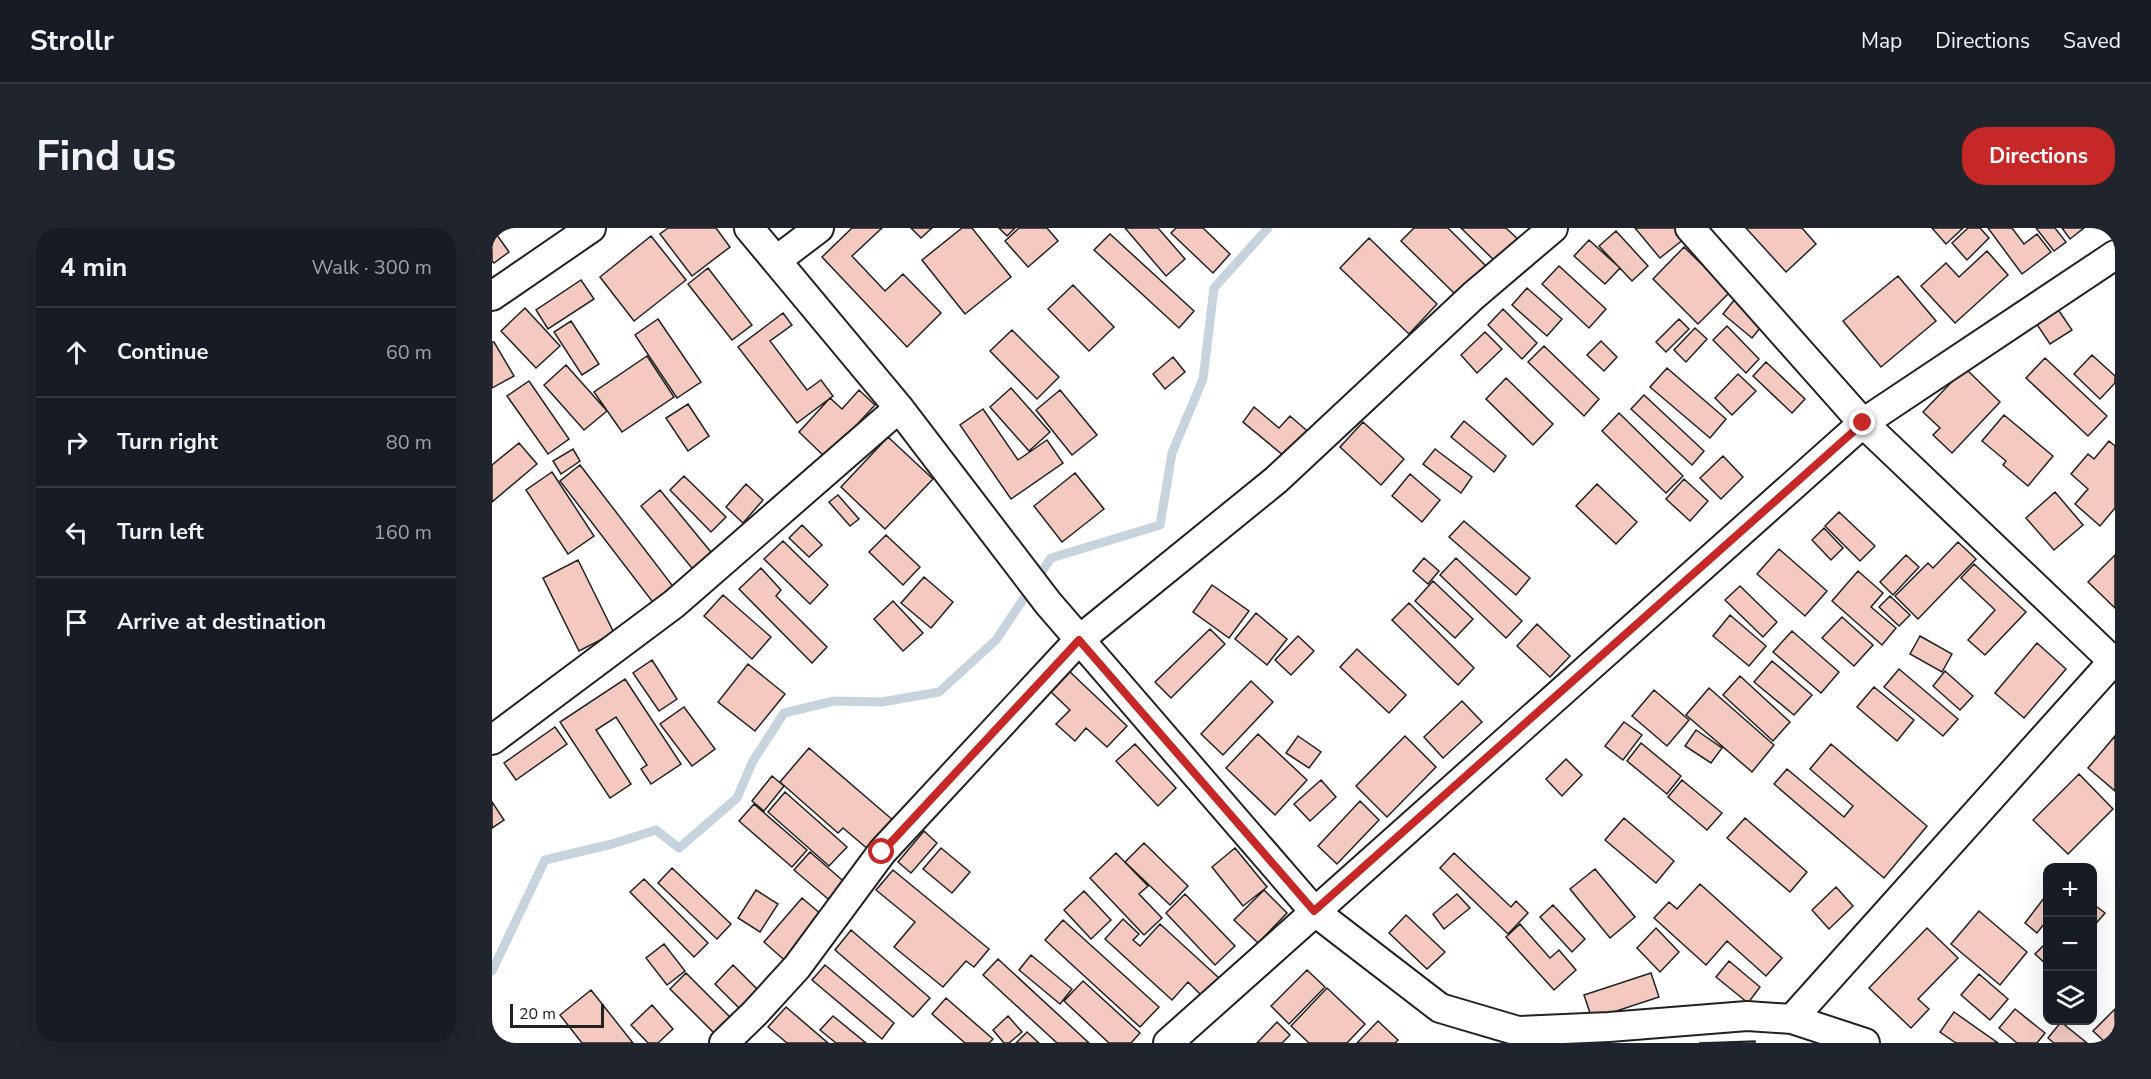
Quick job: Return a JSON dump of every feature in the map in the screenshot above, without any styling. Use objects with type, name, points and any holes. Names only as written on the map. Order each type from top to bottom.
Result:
[{"type":"street","points":[[492,296],[591,228]]},
{"type":"street","points":[[749,228],[899,408],[1048,603],[1314,911],[1440,1008],[1518,1031],[1609,1027],[1746,1016],[1792,1019],[1865,1043]]},
{"type":"street","points":[[777,260],[819,228]]},
{"type":"street","points":[[724,1043],[797,967],[882,852],[1079,640],[1276,480],[1473,296],[1553,228]]},
{"type":"street","points":[[1690,228],[1863,423],[2114,661],[1792,1019]]},
{"type":"street","points":[[1168,1043],[1863,423],[2115,255]]},
{"type":"street","points":[[492,740],[674,604],[899,408]]},
{"type":"building","points":[[492,228],[509,252],[494,263],[492,261]]},
{"type":"building","points":[[668,228],[716,228],[730,247],[692,276],[660,234]]},
{"type":"building","points":[[852,228],[882,228],[852,256],[885,291],[903,274],[941,313],[907,347],[822,257]]},
{"type":"building","points":[[911,228],[932,228],[921,238]]},
{"type":"building","points":[[962,228],[972,228],[1011,277],[965,314],[922,260]]},
{"type":"building","points":[[999,228],[1015,228],[1007,236]]},
{"type":"building","points":[[1019,228],[1047,228],[1058,241],[1028,267],[1005,241]]},
{"type":"building","points":[[1125,228],[1158,228],[1185,259],[1166,276]]},
{"type":"building","points":[[1176,228],[1203,228],[1230,254],[1213,273],[1171,233]]},
{"type":"building","points":[[1414,228],[1448,228],[1486,266],[1457,296],[1401,241]]},
{"type":"building","points":[[1461,228],[1506,228],[1522,243],[1499,265]]},
{"type":"building","points":[[1635,228],[1675,228],[1684,239],[1660,258]]},
{"type":"building","points":[[1746,228],[1802,228],[1816,244],[1786,272]]},
{"type":"building","points":[[1932,228],[1963,228],[1946,244]]},
{"type":"building","points":[[1968,228],[1980,228],[1989,238],[1967,260],[1952,243]]},
{"type":"building","points":[[1988,228],[2012,228],[2024,244],[2037,234],[2051,252],[2022,274]]},
{"type":"building","points":[[2036,228],[2055,228],[2066,242],[2054,251]]},
{"type":"building","points":[[2062,228],[2084,228],[2070,239]]},
{"type":"building","points":[[1616,231],[1648,266],[1632,281],[1599,246]]},
{"type":"building","points":[[1110,234],[1194,311],[1179,328],[1094,250]]},
{"type":"building","points":[[651,236],[686,280],[634,321],[600,277]]},
{"type":"building","points":[[1369,238],[1437,304],[1409,334],[1340,268]]},
{"type":"building","points":[[1589,240],[1620,268],[1605,284],[1574,256]]},
{"type":"building","points":[[1684,247],[1730,292],[1698,324],[1653,279]]},
{"type":"building","points":[[1987,251],[2008,275],[1955,323],[1921,286],[1946,263],[1959,277]]},
{"type":"building","points":[[1559,266],[1606,309],[1589,328],[1542,284]]},
{"type":"building","points":[[708,268],[752,325],[732,340],[688,284]]},
{"type":"building","points":[[1898,276],[1936,321],[1881,367],[1843,321]]},
{"type":"building","points":[[581,280],[594,299],[548,329],[536,310]]},
{"type":"building","points":[[1073,285],[1114,327],[1089,351],[1048,309]]},
{"type":"building","points":[[1527,288],[1562,319],[1547,336],[1512,305]]},
{"type":"building","points":[[1735,299],[1764,323],[1752,338],[1723,314]]},
{"type":"building","points":[[2055,305],[2072,330],[2050,344],[2034,320]]},
{"type":"building","points":[[525,308],[560,346],[536,368],[501,331]]},
{"type":"building","points":[[1503,309],[1537,343],[1522,359],[1488,325]]},
{"type":"building","points":[[783,313],[792,325],[770,341],[807,390],[821,380],[833,396],[797,423],[738,347]]},
{"type":"building","points":[[658,319],[701,382],[677,398],[635,335]]},
{"type":"building","points":[[1679,319],[1689,329],[1666,352],[1656,342]]},
{"type":"building","points":[[571,321],[599,364],[582,375],[554,332]]},
{"type":"building","points":[[1727,326],[1759,359],[1746,373],[1713,340]]},
{"type":"building","points":[[1695,328],[1707,339],[1686,362],[1674,350]]},
{"type":"building","points":[[1012,330],[1059,377],[1037,399],[990,351]]},
{"type":"building","points":[[1485,332],[1502,349],[1477,373],[1461,355]]},
{"type":"building","points":[[1601,341],[1617,357],[1604,371],[1587,355]]},
{"type":"building","points":[[492,342],[514,376],[492,388]]},
{"type":"building","points":[[1544,346],[1599,399],[1584,416],[1528,362]]},
{"type":"building","points":[[2092,355],[2115,376],[2115,383],[2100,399],[2074,374]]},
{"type":"building","points":[[647,356],[674,397],[622,432],[594,392]]},
{"type":"building","points":[[1173,357],[1185,372],[1165,389],[1153,374]]},
{"type":"building","points":[[2045,358],[2107,416],[2088,436],[2026,378]]},
{"type":"building","points":[[1766,362],[1805,399],[1792,413],[1753,376]]},
{"type":"building","points":[[566,365],[607,411],[584,430],[544,385]]},
{"type":"building","points":[[1667,368],[1726,419],[1710,438],[1650,387]]},
{"type":"building","points":[[1965,368],[2000,402],[1952,453],[1933,435],[1940,428],[1923,412]]},
{"type":"building","points":[[1738,374],[1756,391],[1732,415],[1715,398]]},
{"type":"building","points":[[1506,378],[1553,424],[1533,445],[1486,399]]},
{"type":"building","points":[[529,381],[569,439],[548,454],[507,396]]},
{"type":"building","points":[[1011,388],[1050,432],[1029,451],[990,407]]},
{"type":"building","points":[[859,390],[875,405],[826,458],[799,432],[830,398],[842,409]]},
{"type":"building","points":[[1060,390],[1097,435],[1072,455],[1036,410]]},
{"type":"building","points":[[1644,395],[1704,451],[1692,465],[1631,409]]},
{"type":"building","points":[[688,404],[709,436],[688,451],[666,418]]},
{"type":"building","points":[[1254,407],[1279,428],[1290,416],[1312,435],[1290,461],[1243,422]]},
{"type":"building","points":[[983,409],[1018,460],[1047,440],[1063,463],[1011,499],[960,425]]},
{"type":"building","points":[[1619,413],[1683,476],[1666,493],[1602,431]]},
{"type":"building","points":[[2004,415],[2053,456],[2028,486],[2003,465],[2006,461],[1982,441]]},
{"type":"building","points":[[1464,421],[1506,456],[1494,472],[1451,437]]},
{"type":"building","points":[[1363,422],[1404,459],[1381,485],[1340,447]]},
{"type":"building","points":[[888,437],[933,479],[885,529],[841,487]]},
{"type":"building","points":[[2109,441],[2115,446],[2115,508],[2100,526],[2075,504],[2088,489],[2071,474],[2088,454],[2094,459]]},
{"type":"building","points":[[519,443],[537,464],[492,502],[492,465]]},
{"type":"building","points":[[573,449],[580,461],[561,474],[553,461]]},
{"type":"building","points":[[1435,449],[1472,477],[1461,493],[1423,464]]},
{"type":"building","points":[[1723,456],[1743,477],[1721,499],[1700,478]]},
{"type":"building","points":[[580,465],[675,589],[655,605],[560,481]]},
{"type":"building","points":[[552,472],[594,536],[568,554],[526,490]]},
{"type":"building","points":[[1075,473],[1104,509],[1062,542],[1034,506]]},
{"type":"building","points":[[1410,474],[1440,500],[1422,522],[1392,496]]},
{"type":"building","points":[[684,476],[726,517],[711,532],[670,490]]},
{"type":"building","points":[[1684,479],[1708,501],[1690,521],[1666,499]]},
{"type":"building","points":[[746,484],[763,500],[743,523],[726,507]]},
{"type":"building","points":[[1597,484],[1637,522],[1616,544],[1576,506]]},
{"type":"building","points":[[660,490],[715,557],[696,573],[641,506]]},
{"type":"building","points":[[2055,492],[2083,525],[2054,550],[2026,518]]},
{"type":"building","points":[[838,495],[859,519],[850,526],[829,502]]},
{"type":"building","points":[[1839,512],[1875,546],[1860,561],[1825,526]]},
{"type":"building","points":[[1464,521],[1530,578],[1516,595],[1449,537]]},
{"type":"building","points":[[802,525],[822,545],[809,557],[789,538]]},
{"type":"building","points":[[1824,528],[1843,548],[1831,560],[1812,540]]},
{"type":"building","points":[[886,535],[920,567],[903,585],[869,552]]},
{"type":"building","points":[[783,541],[828,585],[810,604],[764,559]]},
{"type":"building","points":[[1958,542],[1976,559],[1918,619],[1895,596],[1928,563],[1933,568]]},
{"type":"building","points":[[1779,549],[1827,591],[1805,616],[1757,574]]},
{"type":"building","points":[[1906,555],[1919,567],[1893,595],[1880,582]]},
{"type":"building","points":[[2115,555],[2115,608],[2088,582]]},
{"type":"building","points":[[1424,558],[1439,571],[1428,584],[1413,571]]},
{"type":"building","points":[[1456,558],[1522,621],[1506,638],[1440,575]]},
{"type":"building","points":[[578,560],[614,633],[579,651],[543,578]]},
{"type":"building","points":[[1974,564],[2026,612],[1985,655],[1968,640],[1995,610],[1961,578]]},
{"type":"building","points":[[761,568],[781,590],[776,596],[827,647],[812,663],[739,589]]},
{"type":"building","points":[[1858,571],[1883,593],[1871,607],[1896,628],[1882,645],[1832,601]]},
{"type":"building","points":[[924,577],[953,602],[931,628],[901,603]]},
{"type":"building","points":[[1433,581],[1473,619],[1455,638],[1415,601]]},
{"type":"building","points":[[1212,585],[1249,611],[1229,638],[1193,612]]},
{"type":"building","points":[[1740,586],[1777,622],[1763,637],[1725,600]]},
{"type":"building","points":[[723,595],[771,637],[752,659],[704,616]]},
{"type":"building","points":[[1890,596],[1910,615],[1899,626],[1879,607]]},
{"type":"building","points":[[893,601],[923,633],[903,651],[874,619]]},
{"type":"building","points":[[1409,603],[1474,668],[1458,685],[1392,620]]},
{"type":"building","points":[[1256,613],[1287,639],[1267,665],[1235,639]]},
{"type":"building","points":[[1730,615],[1766,646],[1749,666],[1713,636]]},
{"type":"building","points":[[1842,617],[1873,645],[1854,666],[1822,638]]},
{"type":"building","points":[[1537,624],[1570,656],[1550,677],[1517,646]]},
{"type":"building","points":[[1210,629],[1225,644],[1171,698],[1155,682]]},
{"type":"building","points":[[1792,631],[1839,672],[1821,693],[1773,652]]},
{"type":"building","points":[[1298,636],[1314,651],[1291,675],[1275,660]]},
{"type":"building","points":[[1920,636],[1952,654],[1942,672],[1910,654]]},
{"type":"building","points":[[2037,643],[2066,669],[2024,718],[1995,693]]},
{"type":"building","points":[[1357,649],[1406,695],[1389,713],[1340,667]]},
{"type":"building","points":[[652,660],[677,699],[659,711],[633,673]]},
{"type":"building","points":[[1772,661],[1812,695],[1794,715],[1754,682]]},
{"type":"building","points":[[748,664],[785,694],[755,731],[718,702]]},
{"type":"building","points":[[1899,669],[1958,719],[1943,736],[1884,687]]},
{"type":"building","points":[[1069,671],[1127,726],[1107,747],[1086,728],[1075,741],[1056,724],[1070,710],[1050,691]]},
{"type":"building","points":[[1945,671],[1973,696],[1960,710],[1933,686]]},
{"type":"building","points":[[1740,676],[1790,722],[1773,741],[1723,695]]},
{"type":"building","points":[[625,679],[681,764],[651,784],[641,769],[647,765],[616,717],[596,730],[631,784],[610,798],[560,722]]},
{"type":"building","points":[[1251,681],[1273,702],[1223,755],[1201,734]]},
{"type":"building","points":[[1874,687],[1914,720],[1897,741],[1857,707]]},
{"type":"building","points":[[1709,688],[1774,745],[1752,772],[1686,715]]},
{"type":"building","points":[[1654,690],[1689,720],[1667,746],[1632,716]]},
{"type":"building","points":[[1462,701],[1482,722],[1443,758],[1424,737]]},
{"type":"building","points":[[684,707],[715,749],[692,766],[660,724]]},
{"type":"building","points":[[1624,722],[1642,735],[1623,760],[1605,746]]},
{"type":"building","points":[[555,727],[567,744],[516,780],[504,763]]},
{"type":"building","points":[[1696,730],[1722,748],[1711,763],[1685,746]]},
{"type":"building","points":[[1258,734],[1307,780],[1275,815],[1226,768]]},
{"type":"building","points":[[1298,736],[1321,752],[1309,768],[1286,753]]},
{"type":"building","points":[[1405,736],[1436,767],[1387,817],[1356,786]]},
{"type":"building","points":[[2115,736],[2115,791],[2088,768]]},
{"type":"building","points":[[1641,743],[1681,776],[1667,794],[1627,761]]},
{"type":"building","points":[[1135,744],[1176,788],[1158,806],[1116,761]]},
{"type":"building","points":[[1831,744],[1927,826],[1884,878],[1774,784],[1787,769],[1844,817],[1853,806],[1810,769]]},
{"type":"building","points":[[809,748],[894,821],[869,850],[843,828],[838,833],[780,782]]},
{"type":"building","points":[[1566,759],[1582,775],[1562,796],[1546,779]]},
{"type":"building","points":[[2079,774],[2113,809],[2068,854],[2033,820]]},
{"type":"building","points":[[772,776],[784,786],[764,811],[752,801]]},
{"type":"building","points":[[1321,780],[1336,797],[1310,821],[1294,804]]},
{"type":"building","points":[[1682,780],[1722,813],[1707,830],[1668,797]]},
{"type":"building","points":[[785,792],[847,847],[829,866],[768,812]]},
{"type":"building","points":[[1360,801],[1379,820],[1337,864],[1318,846]]},
{"type":"building","points":[[492,802],[504,820],[492,828]]},
{"type":"building","points":[[754,804],[807,850],[792,867],[739,821]]},
{"type":"building","points":[[1624,818],[1674,861],[1656,883],[1605,840]]},
{"type":"building","points":[[1745,818],[1807,872],[1790,892],[1727,838]]},
{"type":"building","points":[[924,831],[937,843],[911,873],[898,862]]},
{"type":"building","points":[[1144,843],[1188,886],[1170,905],[1125,862]]},
{"type":"building","points":[[941,848],[970,872],[952,893],[923,869]]},
{"type":"building","points":[[1235,848],[1267,887],[1243,906],[1212,867]]},
{"type":"building","points":[[810,852],[849,886],[834,904],[794,870]]},
{"type":"building","points":[[1116,853],[1148,886],[1139,894],[1162,918],[1144,935],[1090,878]]},
{"type":"building","points":[[1454,853],[1511,907],[1516,901],[1528,913],[1508,934],[1440,868]]},
{"type":"building","points":[[672,868],[731,924],[717,939],[658,883]]},
{"type":"building","points":[[1595,869],[1635,917],[1610,938],[1570,889]]},
{"type":"building","points":[[893,870],[989,949],[974,967],[966,961],[943,987],[894,947],[915,922],[876,890]]},
{"type":"building","points":[[644,879],[708,943],[694,957],[630,892]]},
{"type":"building","points":[[1700,884],[1782,958],[1766,976],[1727,941],[1706,965],[1654,918],[1669,902],[1677,909]]},
{"type":"building","points":[[1836,887],[1853,906],[1829,929],[1812,910]]},
{"type":"building","points":[[756,890],[778,904],[760,932],[738,918]]},
{"type":"building","points":[[1264,890],[1287,913],[1258,943],[1234,920]]},
{"type":"building","points":[[1084,891],[1111,920],[1091,939],[1064,910]]},
{"type":"building","points":[[1185,894],[1235,946],[1215,965],[1166,913]]},
{"type":"building","points":[[1457,894],[1470,908],[1444,929],[1433,914]]},
{"type":"building","points":[[802,898],[828,920],[790,965],[764,942]]},
{"type":"building","points":[[2043,899],[2043,925],[2037,933],[2025,923]]},
{"type":"building","points":[[1553,905],[1585,939],[1572,952],[1540,917]]},
{"type":"building","points":[[2097,907],[2105,913],[2097,922]]},
{"type":"building","points":[[1979,911],[2027,952],[2000,985],[1951,944]]},
{"type":"building","points":[[1406,915],[1445,952],[1427,969],[1389,933]]},
{"type":"building","points":[[1123,919],[1139,934],[1133,940],[1140,946],[1160,924],[1219,978],[1202,996],[1188,982],[1172,1000],[1105,939]]},
{"type":"building","points":[[1063,920],[1159,1007],[1140,1027],[1045,940]]},
{"type":"building","points":[[1520,924],[1550,958],[1559,950],[1576,970],[1554,990],[1506,937]]},
{"type":"building","points":[[1656,928],[1679,952],[1660,972],[1637,948]]},
{"type":"building","points":[[1927,928],[1958,958],[1918,999],[1929,1009],[1911,1028],[1869,988]]},
{"type":"building","points":[[851,930],[930,998],[913,1017],[835,950]]},
{"type":"building","points":[[664,944],[685,971],[667,985],[646,958]]},
{"type":"building","points":[[2043,946],[2043,961],[2035,954]]},
{"type":"building","points":[[1031,955],[1072,989],[1060,1004],[1019,970]]},
{"type":"building","points":[[998,959],[1089,1043],[1057,1043],[983,975]]},
{"type":"building","points":[[1729,961],[1760,987],[1748,1003],[1716,977]]},
{"type":"building","points":[[733,965],[762,994],[744,1013],[715,984]]},
{"type":"building","points":[[825,965],[894,1023],[882,1039],[812,980]]},
{"type":"building","points":[[1307,970],[1325,987],[1289,1024],[1271,1006]]},
{"type":"building","points":[[686,973],[735,1022],[719,1038],[670,989]]},
{"type":"building","points":[[1651,973],[1659,997],[1592,1019],[1584,995]]},
{"type":"building","points":[[1979,974],[2008,999],[1990,1020],[1961,995]]},
{"type":"building","points":[[1083,981],[1140,1033],[1131,1043],[1109,1043],[1064,1001]]},
{"type":"building","points":[[1327,988],[1365,1024],[1347,1043],[1309,1043],[1291,1026]]},
{"type":"building","points":[[591,990],[633,1043],[582,1043],[560,1015]]},
{"type":"building","points":[[946,998],[993,1039],[989,1043],[965,1043],[932,1014]]},
{"type":"building","points":[[652,1005],[673,1029],[658,1043],[648,1043],[631,1025]]},
{"type":"building","points":[[786,1007],[828,1043],[787,1043],[768,1027]]},
{"type":"building","points":[[2015,1009],[2045,1033],[2037,1043],[2017,1043],[1999,1028]]},
{"type":"building","points":[[2115,1009],[2115,1043],[2106,1043],[2093,1031]]},
{"type":"building","points":[[1954,1012],[1998,1043],[1956,1043],[1940,1032]]},
{"type":"building","points":[[833,1016],[866,1043],[836,1043],[820,1030]]},
{"type":"building","points":[[1008,1016],[1022,1032],[1009,1043],[1004,1043],[993,1030]]},
{"type":"building","points":[[1378,1021],[1398,1040],[1395,1043],[1357,1043]]},
{"type":"building","points":[[1277,1022],[1290,1035],[1282,1043],[1257,1043]]},
{"type":"building","points":[[2059,1025],[2065,1025],[2087,1043],[2054,1043],[2048,1038]]},
{"type":"building","points":[[1027,1032],[1039,1043],[1016,1043]]},
{"type":"building","points":[[1755,1041],[1755,1043],[1699,1043]]},
{"type":"waterway","points":[[492,971],[545,860],[612,844],[656,830],[679,848],[737,798],[753,761],[784,713],[834,701],[882,702],[939,692],[996,640],[1051,558],[1160,525],[1172,453],[1203,379],[1214,288],[1268,228]]},
{"type":"waterway","points":[[492,1038],[498,1043]]},
{"type":"route","points":[[882,852],[1079,640],[1314,911],[1863,423]]}]
